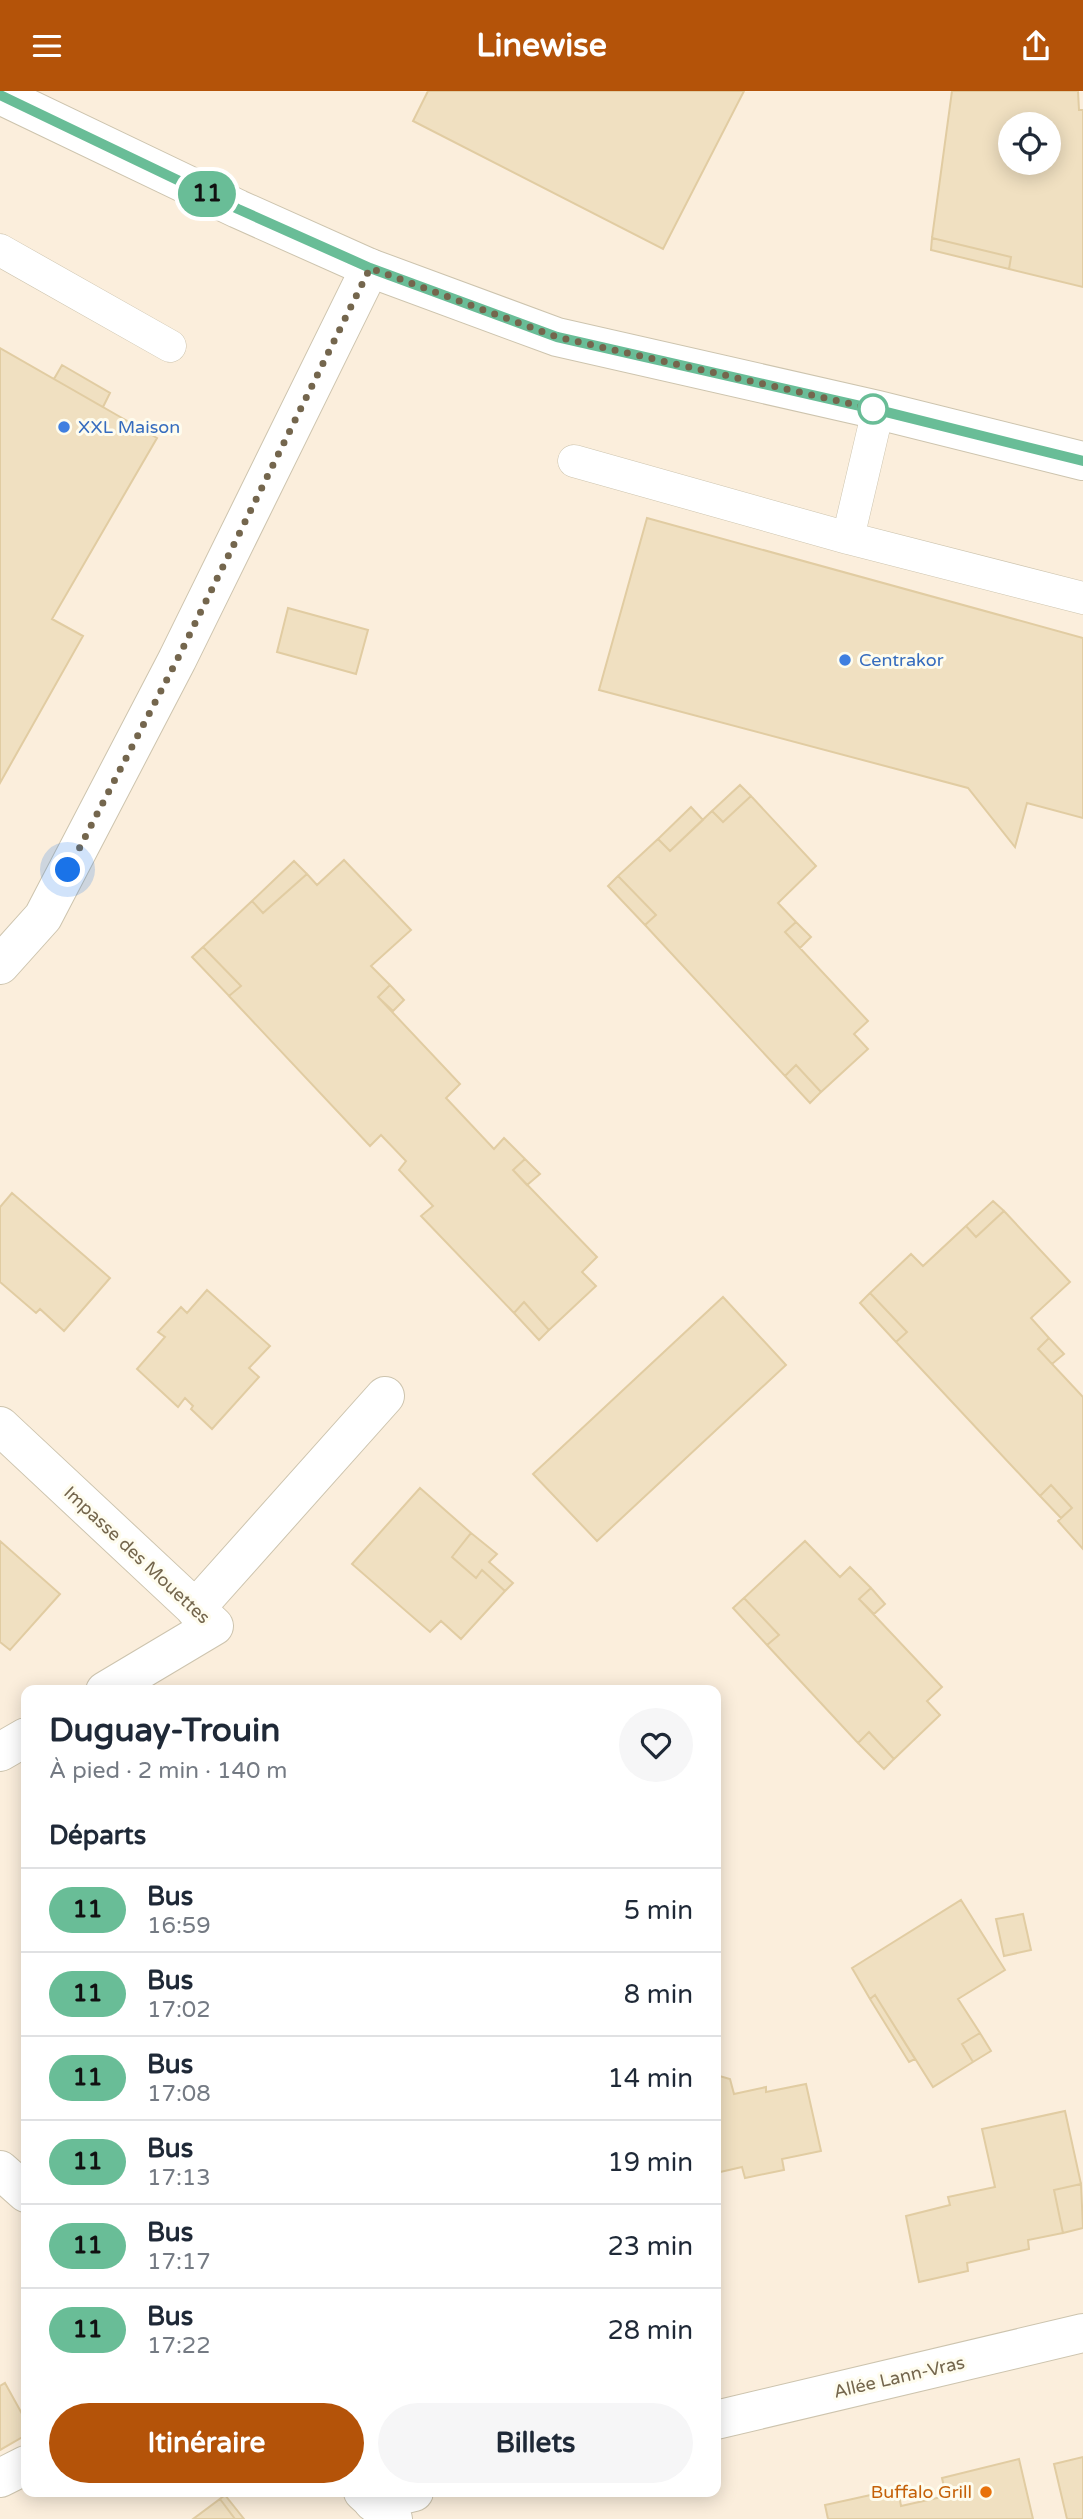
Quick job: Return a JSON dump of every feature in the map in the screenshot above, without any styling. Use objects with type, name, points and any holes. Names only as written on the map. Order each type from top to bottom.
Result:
[{"type":"street","points":[[0,95],[225,203],[370,268],[557,337],[878,410],[1083,461]]},
{"type":"street","points":[[0,965],[43,917],[177,660],[370,268]]},
{"type":"street","points":[[195,1609],[385,1396]]},
{"type":"street","name":"Impasse des Mouettes","points":[[0,1426],[214,1626],[115,1685]]},
{"type":"street","points":[[0,1752],[21,1740]]},
{"type":"street","points":[[0,2170],[21,2189]]},
{"type":"street","name":"Allée Lann-Vras","points":[[721,2419],[1083,2333]]},
{"type":"street","points":[[0,2478],[21,2468]]},
{"type":"street","points":[[376,2504],[398,2497]]},
{"type":"lane","points":[[0,250],[170,346]]},
{"type":"lane","points":[[848,538],[878,410]]},
{"type":"lane","points":[[573,461],[848,538],[1083,598]]},
{"type":"shaded area","points":[[0,91],[1083,91],[1083,2519],[0,2519]]},
{"type":"building","points":[[428,91],[744,91],[663,249],[413,121]]},
{"type":"building","points":[[952,91],[1078,91],[1079,110],[1083,110],[1083,287],[1009,269],[1011,257],[932,238]]},
{"type":"building","points":[[932,238],[1011,257],[1009,269],[931,250]]},
{"type":"building","points":[[0,348],[157,438],[52,619],[83,636],[0,783]]},
{"type":"building","points":[[62,365],[110,393],[103,407],[54,379]]},
{"type":"building","name":"Centrakor","points":[[647,518],[1083,638],[1083,818],[1027,803],[1015,847],[968,788],[599,690]]},
{"type":"building","points":[[288,608],[368,630],[356,674],[277,652]]},
{"type":"building","points":[[740,785],[751,796],[723,822],[712,811]]},
{"type":"building","points":[[751,796],[816,866],[778,903],[796,922],[785,932],[868,1021],[854,1034],[868,1049],[821,1092],[796,1065],[785,1076],[645,925],[656,915],[618,876],[658,839],[670,851],[712,811],[723,822]]},
{"type":"building","points":[[691,807],[703,820],[670,851],[658,839]]},
{"type":"building","points":[[344,860],[411,930],[371,966],[390,985],[378,997],[460,1084],[446,1098],[494,1149],[504,1138],[525,1159],[513,1170],[597,1257],[582,1272],[596,1286],[549,1330],[524,1302],[514,1313],[421,1216],[433,1206],[399,1170],[406,1161],[381,1135],[370,1146],[229,996],[241,986],[203,947],[252,901],[263,913],[307,874],[317,885]]},
{"type":"building","points":[[294,861],[307,874],[263,913],[252,901]]},
{"type":"building","points":[[618,876],[656,915],[645,925],[608,886]]},
{"type":"building","points":[[796,922],[811,937],[800,948],[785,932]]},
{"type":"building","points":[[203,947],[241,986],[229,996],[192,957]]},
{"type":"building","points":[[390,985],[404,1000],[393,1011],[378,997]]},
{"type":"building","points":[[796,1065],[821,1092],[810,1103],[785,1076]]},
{"type":"building","points":[[525,1159],[540,1174],[527,1185],[513,1170]]},
{"type":"building","points":[[12,1193],[110,1278],[64,1331],[40,1309],[36,1313],[0,1282],[0,1207]]},
{"type":"building","points":[[993,1201],[1004,1211],[976,1237],[966,1226]]},
{"type":"building","points":[[1004,1211],[1070,1282],[1031,1318],[1049,1338],[1038,1349],[1083,1397],[1083,1549],[1058,1521],[1072,1508],[1051,1485],[1040,1496],[896,1342],[907,1332],[870,1293],[911,1254],[923,1266],[966,1226],[976,1237]]},
{"type":"building","points":[[207,1290],[270,1346],[249,1368],[259,1377],[212,1429],[191,1409],[193,1406],[185,1398],[178,1407],[137,1369],[165,1337],[158,1332],[181,1307],[187,1313]]},
{"type":"building","points":[[870,1293],[907,1332],[896,1342],[860,1303]]},
{"type":"building","points":[[723,1297],[786,1365],[597,1541],[533,1474]]},
{"type":"building","points":[[524,1302],[549,1330],[539,1340],[514,1313]]},
{"type":"building","points":[[1049,1338],[1064,1354],[1052,1364],[1038,1349]]},
{"type":"building","points":[[1051,1485],[1072,1508],[1061,1518],[1040,1496]]},
{"type":"building","points":[[420,1488],[471,1533],[452,1557],[476,1578],[482,1570],[505,1591],[461,1639],[441,1621],[430,1632],[352,1564]]},
{"type":"building","points":[[471,1533],[497,1554],[489,1562],[513,1583],[505,1591],[482,1570],[476,1578],[452,1557]]},
{"type":"building","points":[[0,1541],[60,1594],[10,1650],[0,1642]]},
{"type":"building","points":[[805,1541],[840,1577],[850,1567],[871,1588],[859,1599],[942,1687],[927,1701],[940,1715],[894,1759],[869,1732],[858,1743],[767,1645],[779,1635],[744,1598]]},
{"type":"building","points":[[871,1588],[885,1604],[874,1614],[859,1599]]},
{"type":"building","points":[[744,1598],[779,1635],[767,1645],[733,1608]]},
{"type":"building","points":[[869,1732],[894,1759],[884,1769],[858,1743]]},
{"type":"building","points":[[961,1900],[1005,1970],[958,1999],[980,2033],[962,2044],[973,2062],[933,2087],[875,1995],[870,1999],[852,1968]]},
{"type":"building","points":[[1023,1914],[1031,1950],[1004,1956],[996,1919]]},
{"type":"building","points":[[875,1995],[915,2059],[909,2062],[870,1999]]},
{"type":"building","points":[[980,2033],[991,2051],[973,2062],[962,2044]]},
{"type":"building","points":[[721,2076],[730,2079],[734,2094],[766,2087],[766,2092],[806,2084],[821,2151],[782,2159],[784,2170],[745,2178],[742,2167],[721,2172]]},
{"type":"building","points":[[1065,2111],[1081,2184],[1054,2190],[1063,2233],[1028,2240],[1029,2249],[967,2263],[968,2271],[919,2282],[906,2216],[950,2205],[948,2197],[995,2187],[982,2129]]},
{"type":"building","points":[[1081,2184],[1083,2228],[1063,2233],[1054,2190]]},
{"type":"building","points":[[5,2383],[21,2412],[21,2438],[0,2450],[0,2386]]},
{"type":"building","points":[[1083,2457],[1083,2519],[1067,2519],[1054,2464]]},
{"type":"building","name":"Buffalo Grill","points":[[1019,2459],[1033,2519],[828,2519],[825,2505],[898,2489],[901,2506],[946,2496],[942,2478]]},
{"type":"building","points":[[227,2497],[244,2519],[235,2519],[220,2499]]},
{"type":"building","points":[[220,2499],[235,2519],[193,2519]]},
{"type":"bus line","name":"11","points":[[0,95],[238,209],[370,268],[557,337],[878,410],[1083,461]]},
{"type":"place","name":"XXL Maison","points":[[64,427]]},
{"type":"place","name":"Centrakor","points":[[845,660]]},
{"type":"place","name":"Buffalo Grill","points":[[986,2492]]},
{"type":"route","points":[[68,870],[177,660],[370,268],[557,337],[878,410],[873,409]]}]
